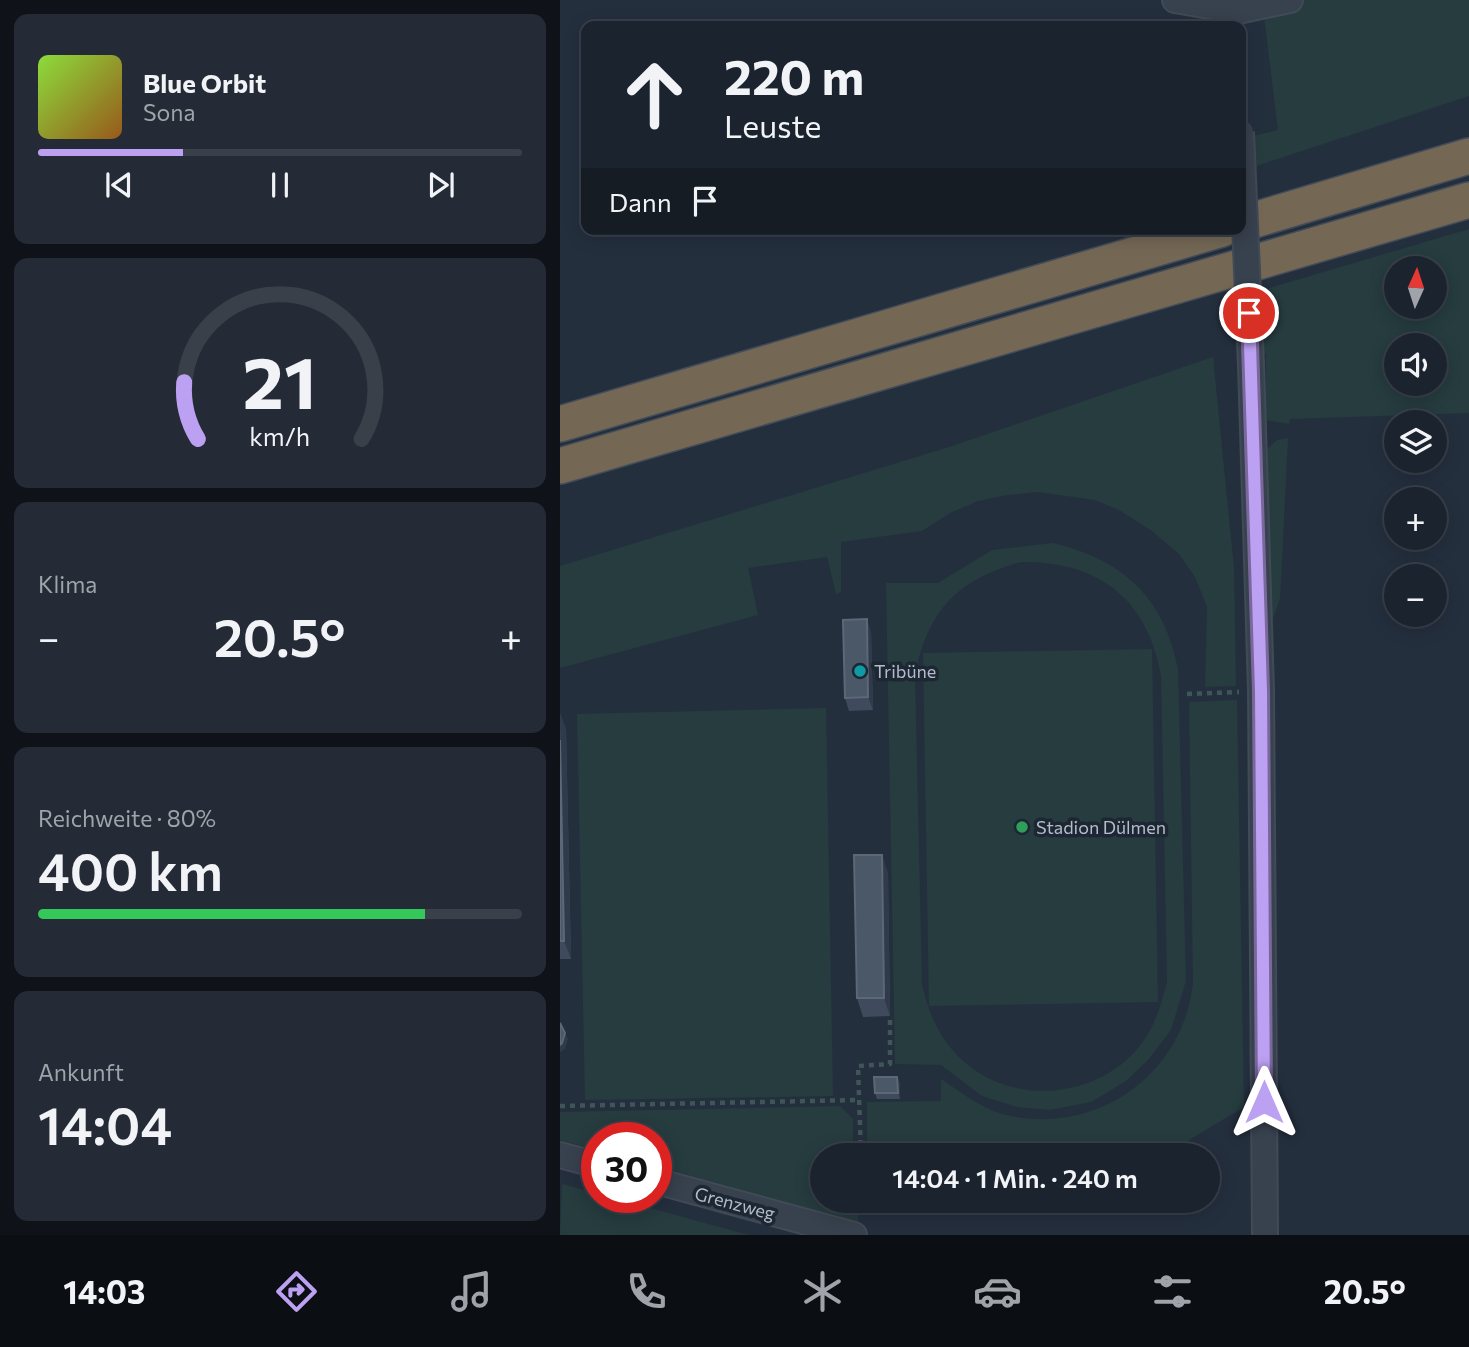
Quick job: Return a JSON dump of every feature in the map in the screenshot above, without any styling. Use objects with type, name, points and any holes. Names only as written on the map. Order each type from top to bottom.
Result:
[{"type":"highway","points":[[1246,223],[1469,156]]},
{"type":"highway","points":[[560,466],[1469,200]]},
{"type":"highway","points":[[560,424],[1202,235]]},
{"type":"street","points":[[1175,0],[1238,13],[1290,0]]},
{"type":"street","points":[[1245,235],[1261,691],[1265,1235]]},
{"type":"street","points":[[560,1155],[581,1161]]},
{"type":"street","name":"Grenzweg","points":[[672,1185],[854,1235]]},
{"type":"path","points":[[1187,694],[1261,691]]},
{"type":"path","points":[[861,1143],[858,1066],[890,1064],[890,1017]]},
{"type":"path","points":[[560,1106],[859,1100]]},
{"type":"green space","points":[[1262,0],[1469,0],[1469,96],[1253,167],[1253,136],[1278,130]]},
{"type":"green space","points":[[1469,229],[1469,413],[1447,414],[1447,410],[1384,410],[1384,416],[1290,419],[1289,424],[1266,420],[1266,353],[1261,354],[1259,291]]},
{"type":"green space","points":[[1213,357],[1234,568],[1236,686],[1205,687],[1207,607],[1195,577],[1179,554],[1152,531],[1119,510],[1095,500],[1038,492],[978,501],[950,513],[922,531],[841,542],[841,592],[836,594],[827,557],[748,568],[758,615],[560,668],[560,566],[949,447]]},
{"type":"green space","points":[[1288,438],[1280,599],[1271,624],[1267,449],[1277,440]]},
{"type":"green space","points":[[1053,543],[1078,550],[1120,571],[1137,585],[1151,602],[1162,621],[1178,669],[1186,981],[1171,1030],[1148,1060],[1126,1081],[1091,1102],[1050,1110],[1017,1107],[982,1096],[941,1065],[895,1064],[886,583],[938,583],[992,550]],"holes":[[[1021,562],[1049,563],[1073,568],[1115,589],[1131,605],[1154,648],[1161,675],[1167,982],[1153,1024],[1130,1057],[1110,1072],[1088,1083],[1038,1091],[1013,1087],[990,1079],[968,1065],[944,1039],[925,996],[922,984],[915,675],[928,632],[937,615],[963,589],[979,578]]]},
{"type":"green space","points":[[1152,649],[1158,1002],[929,1006],[923,653]]},
{"type":"green space","points":[[1237,700],[1244,1107],[1184,1143],[867,1143],[867,1102],[941,1101],[941,1079],[970,1099],[1002,1114],[1036,1119],[1069,1117],[1100,1108],[1128,1092],[1152,1072],[1172,1046],[1186,1016],[1193,983],[1189,702]]},
{"type":"green space","points":[[826,708],[833,1096],[585,1100],[577,714]]},
{"type":"green space","points":[[840,1106],[853,1119],[853,1143],[810,1143],[810,1209],[672,1171],[672,1122],[581,1122],[581,1146],[560,1140],[560,1112]]},
{"type":"green space","points":[[562,1184],[581,1189],[581,1213],[669,1213],[749,1235],[560,1235]]},
{"type":"green space","points":[[823,1213],[858,1213],[858,1223]]},
{"type":"building","name":"Tribüne","points":[[867,619],[868,697],[845,698],[843,620]]},
{"type":"building","points":[[560,740],[564,941],[560,941]]},
{"type":"building","points":[[854,855],[882,855],[884,998],[857,998]]},
{"type":"building","points":[[560,1023],[565,1033],[560,1045]]},
{"type":"building","points":[[874,1077],[897,1077],[898,1093],[875,1093]]},
{"type":"place","name":"Tribüne","points":[[860,671]]},
{"type":"place","name":"Stadion Dülmen","points":[[1022,827]]},
{"type":"route","points":[[1249,313],[1261,691],[1264,1102]]}]
